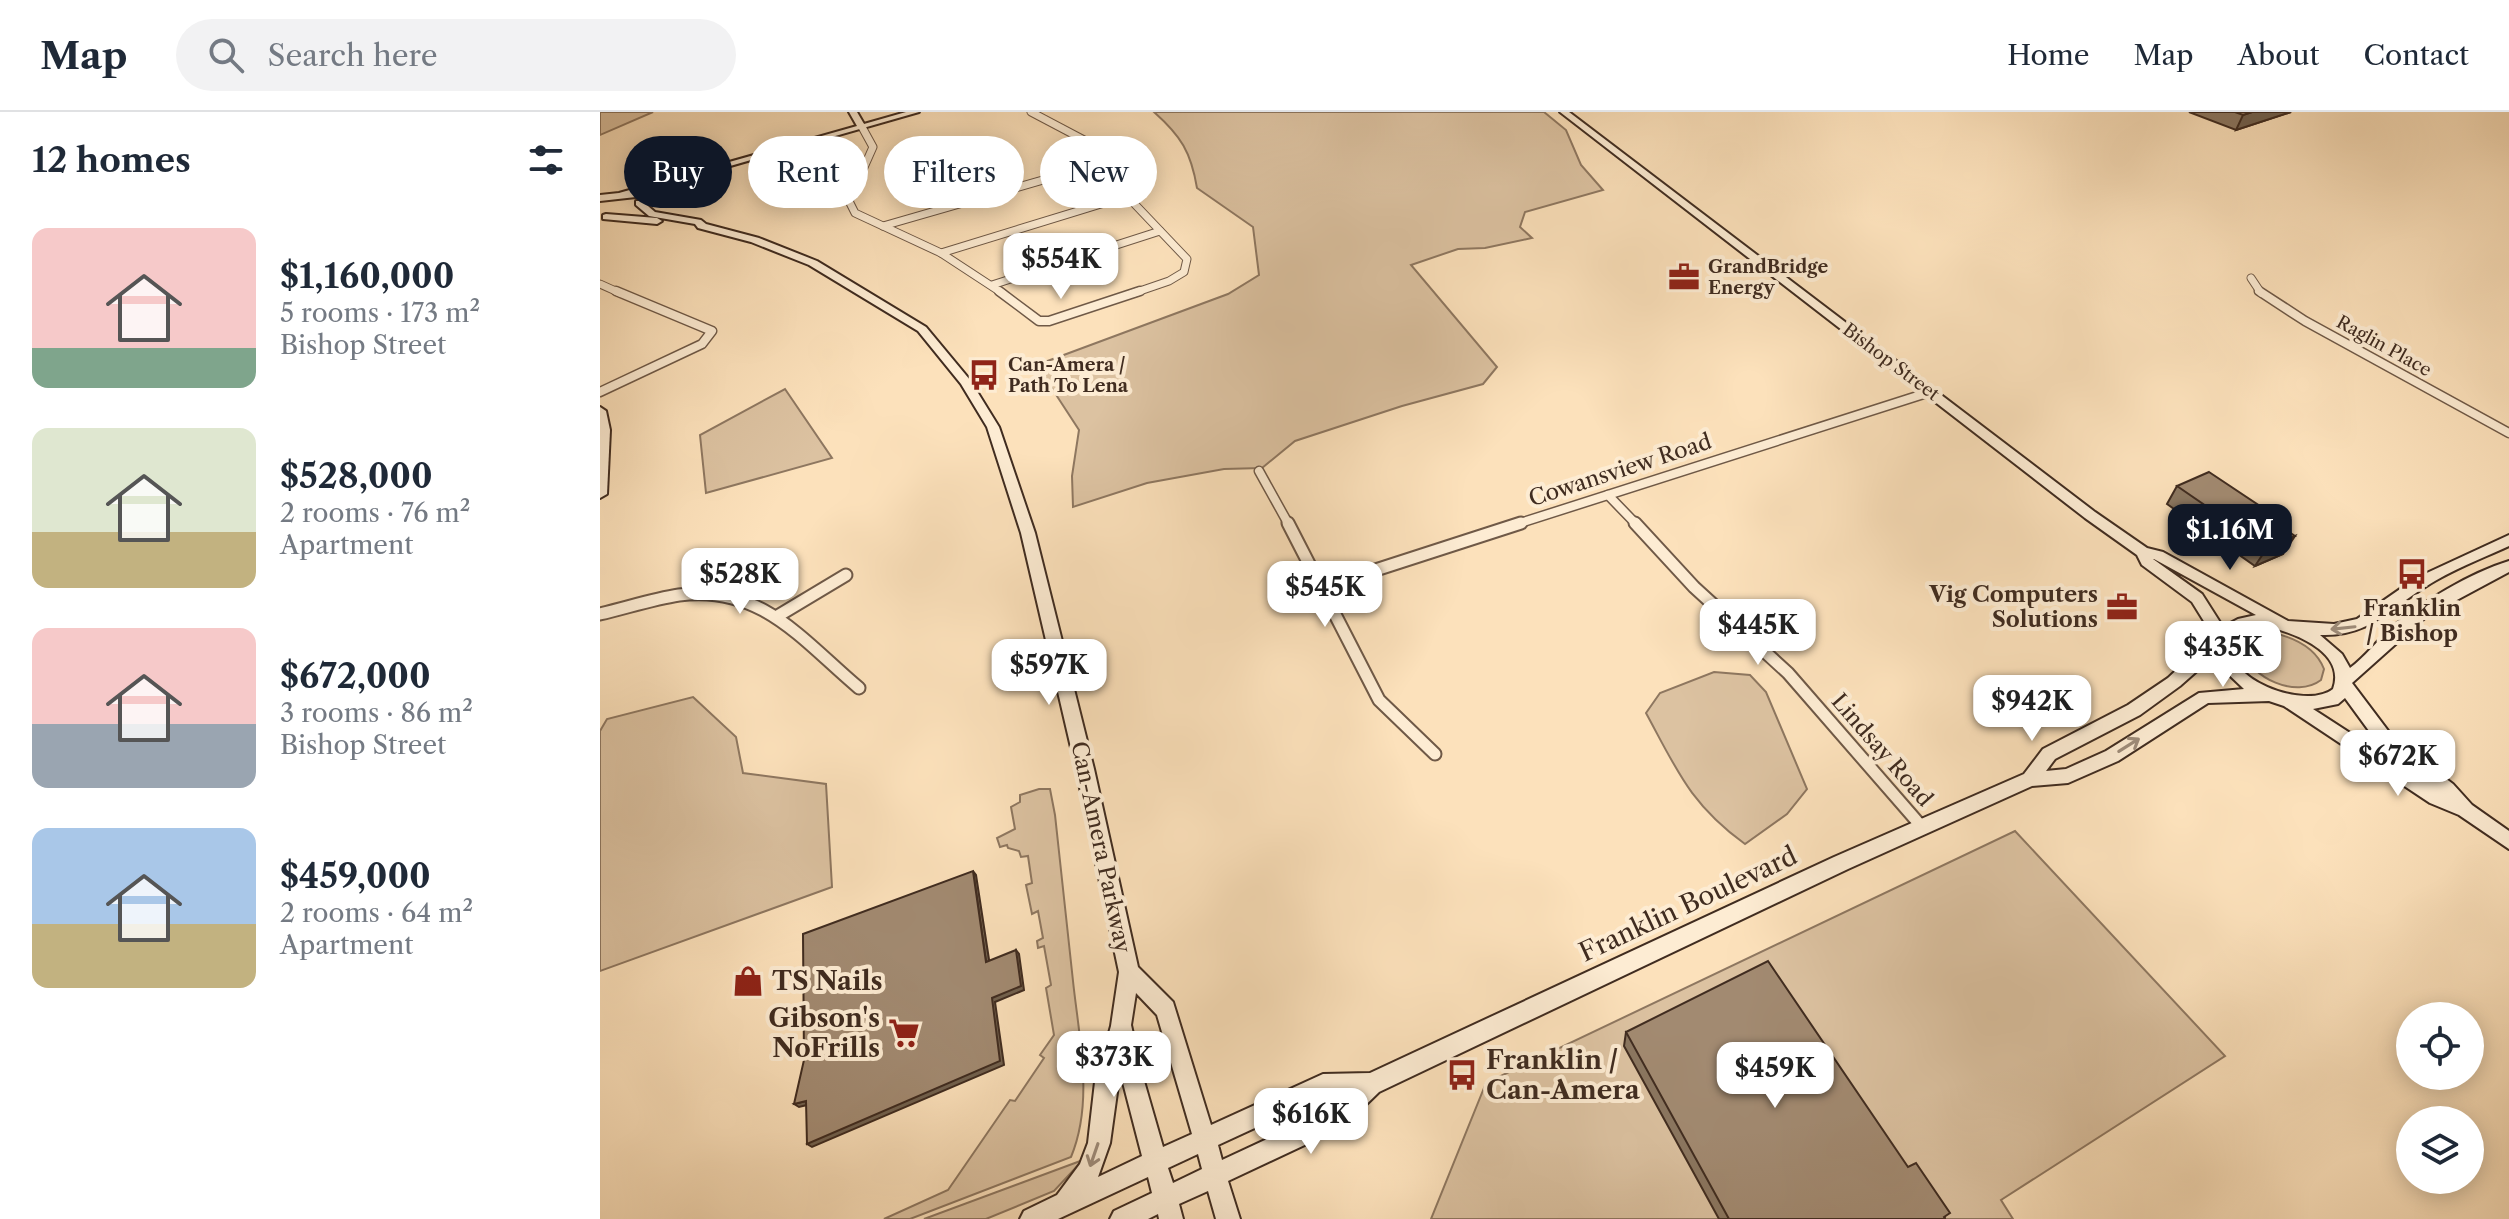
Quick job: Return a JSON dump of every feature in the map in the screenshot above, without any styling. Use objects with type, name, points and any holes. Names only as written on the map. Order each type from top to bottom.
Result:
[{"type":"main road","points":[[853,112],[862,127]]},
{"type":"main road","points":[[732,164],[915,112]]},
{"type":"main road","name":"Bishop Street","points":[[1564,112],[2143,552],[2158,555],[2331,651],[2342,665],[2345,683]]},
{"type":"main road","points":[[600,196],[624,193]]},
{"type":"main road","name":"Can-Amera Parkway","points":[[620,194],[624,195]]},
{"type":"main road","points":[[603,217],[630,208]]},
{"type":"main road","name":"Can-Amera Parkway","points":[[643,208],[652,214],[698,222],[702,226]]},
{"type":"main road","name":"Can-Amera Parkway","points":[[603,217],[702,226],[755,240],[813,263],[922,329],[966,383],[993,427],[1028,533],[1085,769],[1129,972],[1121,1025],[1169,1209]]},
{"type":"main road","points":[[600,411],[604,420],[600,494]]},
{"type":"main road","points":[[2288,626],[2334,630],[2362,624],[2421,582],[2509,540]]},
{"type":"main road","name":"Bishop Street","points":[[2143,552],[2147,562],[2197,598],[2221,642],[2225,660],[2235,673],[2268,695]]},
{"type":"main road","points":[[2268,695],[2289,702],[2315,704],[2334,698],[2396,633],[2425,610],[2509,566]]},
{"type":"main road","name":"Franklin Boulevard","points":[[2030,779],[2049,754],[2134,710],[2174,682],[2221,642],[2229,627],[2243,621],[2288,626]]},
{"type":"main road","points":[[2345,683],[2389,745],[2447,789],[2466,810],[2509,841]]},
{"type":"main road","name":"Franklin Boulevard","points":[[1122,1219],[1169,1209],[1215,1176],[1335,1119],[1371,1084],[2030,779],[2068,776],[2112,756],[2205,697],[2268,695]]},
{"type":"main road","points":[[2289,702],[2436,798],[2466,810]]},
{"type":"main road","name":"Can-Amera Parkway","points":[[1129,972],[1166,1009],[1228,1219]]},
{"type":"main road","points":[[1066,1203],[1089,1171],[1099,1143],[1106,1082],[1121,1025]]},
{"type":"main road","name":"Franklin Boulevard","points":[[1032,1219],[1323,1085],[1371,1084]]},
{"type":"street","points":[[1031,112],[1077,136]]},
{"type":"street","points":[[862,127],[873,147],[849,201],[855,213],[941,253],[992,285],[1032,318],[1049,321],[1169,281],[1184,272],[1187,259],[1138,208]]},
{"type":"street","points":[[883,226],[1040,181]]},
{"type":"street","points":[[941,253],[1088,208]]},
{"type":"street","points":[[992,285],[1160,231]]},
{"type":"street","name":"Raglin Place","points":[[2251,278],[2260,292],[2305,321],[2509,433]]},
{"type":"street","points":[[600,284],[712,331],[702,344],[600,392]]},
{"type":"street","name":"Cowansview Road","points":[[1323,587],[1930,392]]},
{"type":"street","points":[[1259,471],[1323,587],[1379,700],[1435,754]]},
{"type":"street","name":"Lindsay Road","points":[[1608,495],[1694,587],[1788,673],[1922,827]]},
{"type":"street","points":[[776,617],[846,575]]},
{"type":"street","points":[[600,614],[660,598],[716,593],[754,602],[859,688]]},
{"type":"shaded area","points":[[600,112],[653,112],[600,135]]},
{"type":"shaded area","points":[[1154,112],[1544,112],[1566,130],[1581,165],[1603,190],[1525,212],[1520,227],[1532,238],[1485,248],[1458,249],[1411,265],[1497,367],[1483,384],[1402,406],[1295,441],[1262,468],[1224,469],[1147,483],[1073,507],[1072,476],[1079,430],[1034,366],[1228,294],[1259,275],[1253,227],[1197,188],[1192,164],[1183,146]]},
{"type":"shaded area","points":[[785,389],[832,458],[706,493],[700,435]]},
{"type":"shaded area","points":[[2274,633],[2297,641],[2316,655],[2324,669],[2321,680],[2311,685],[2287,686],[2264,677],[2255,669],[2242,650],[2246,639],[2257,634]]},
{"type":"shaded area","points":[[1714,672],[1750,675],[1766,692],[1807,789],[1787,814],[1745,844],[1711,815],[1686,785],[1646,713],[1660,693]]},
{"type":"shaded area","points":[[693,697],[736,737],[743,773],[826,784],[832,887],[600,971],[600,731],[607,719]]},
{"type":"shaded area","points":[[1050,789],[1055,815],[1083,1070],[1082,1114],[1071,1157],[910,1219],[884,1219],[948,1190],[1010,1100],[1015,1101],[1044,1058],[1040,1055],[1054,1035],[1046,988],[1051,985],[1044,946],[1038,948],[1037,941],[1043,938],[1038,911],[1032,914],[1026,885],[1032,883],[1028,856],[1021,857],[1019,851],[1007,845],[1000,847],[997,838],[1015,829],[1011,807],[1020,802],[1020,795]]},
{"type":"shaded area","points":[[2015,831],[2225,1056],[2001,1200],[2013,1219],[1431,1219],[1486,1083]]},
{"type":"shaded area","points":[[1083,1160],[1054,1191],[986,1219],[924,1219]]},
{"type":"building","points":[[2209,472],[2275,516],[2270,519],[2295,536],[2267,548],[2177,486]]},
{"type":"building","name":"Gibson's NoFrills","points":[[973,871],[986,962],[1016,950],[1021,986],[992,998],[1000,1061],[807,1144],[806,1101],[794,1104],[804,1060],[803,934]]},
{"type":"building","points":[[1768,961],[1908,1167],[1916,1163],[1950,1213],[1945,1219],[1729,1219],[1626,1032]]},
{"type":"place","name":"GrandBridge Energy","points":[[1684,277]]},
{"type":"place","name":"Can-Amera / Path To Lena","points":[[984,375]]},
{"type":"place","name":"Franklin / Bishop","points":[[2412,574]]},
{"type":"place","name":"Vig Computers Solutions","points":[[2122,607]]},
{"type":"place","name":"TS Nails","points":[[748,981]]},
{"type":"place","name":"Gibson's NoFrills","points":[[904,1033]]},
{"type":"place","name":"Franklin / Can-Amera","points":[[1462,1075]]}]
